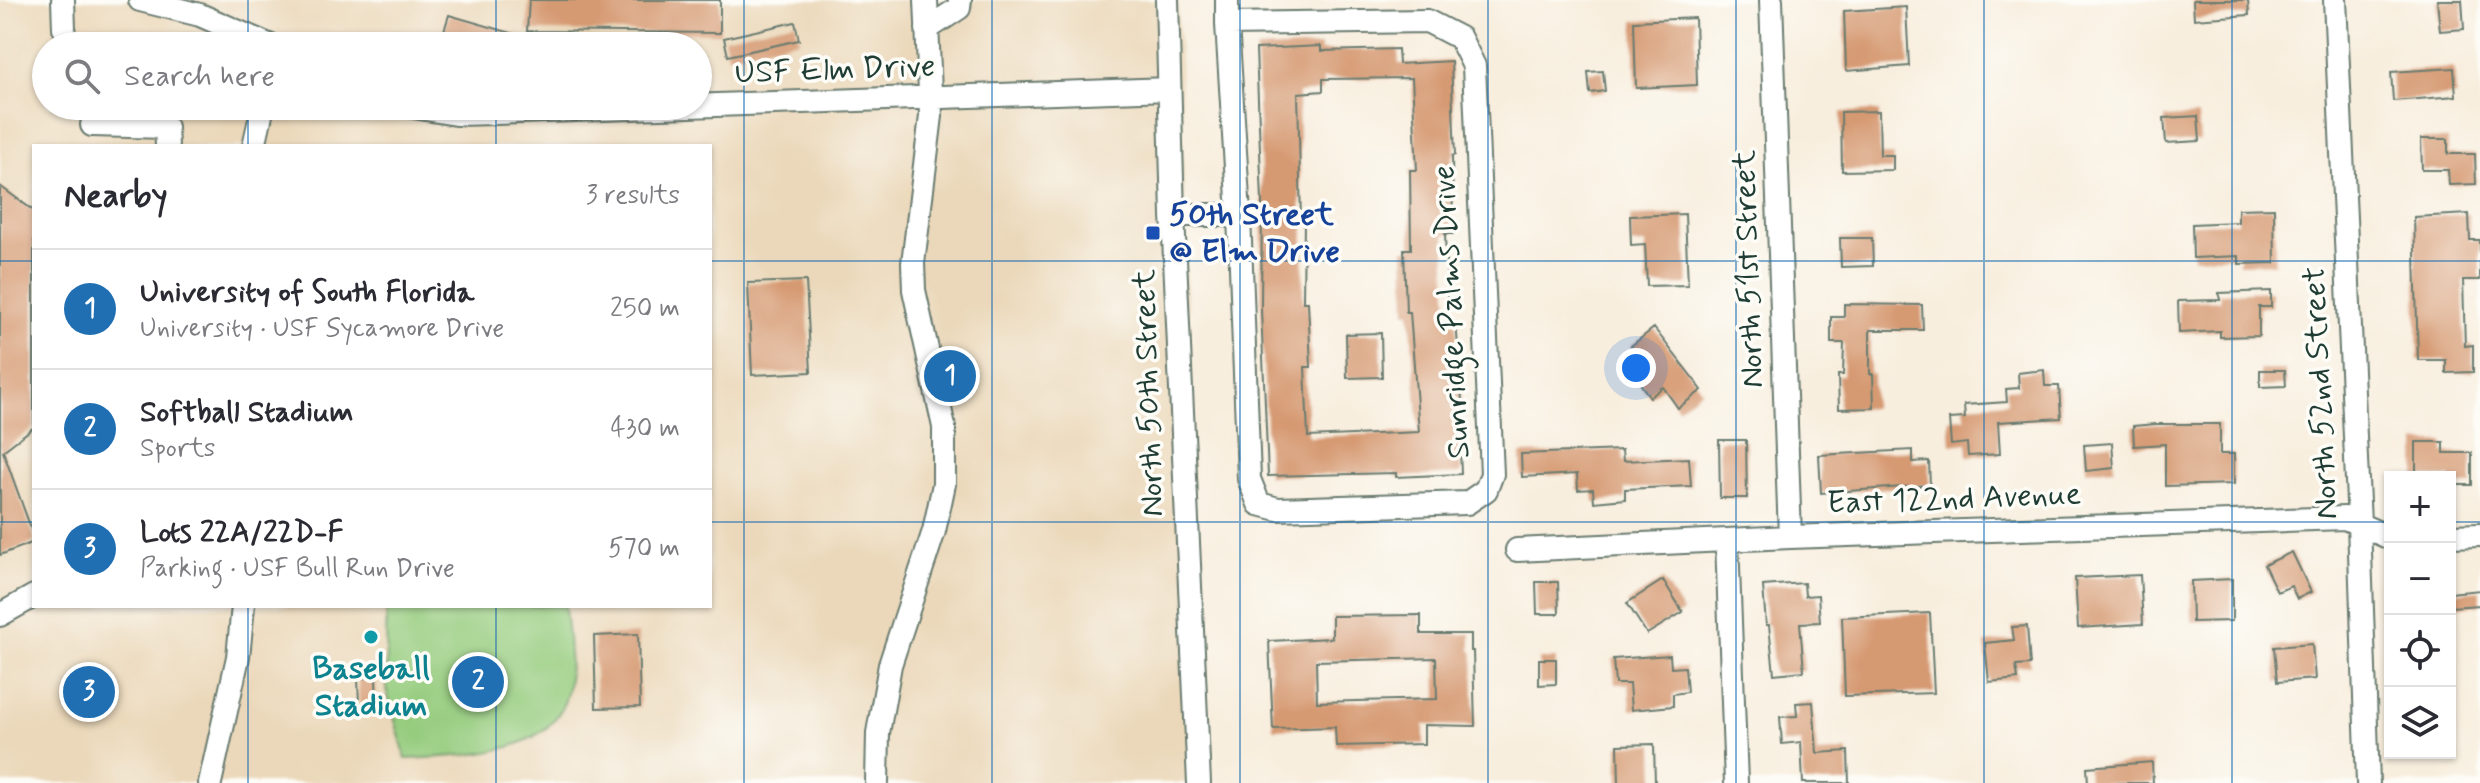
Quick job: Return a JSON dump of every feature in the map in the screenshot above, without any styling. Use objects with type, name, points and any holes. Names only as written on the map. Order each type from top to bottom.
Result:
[{"type":"street","points":[[63,0],[64,28]]},
{"type":"street","points":[[140,0],[192,8],[242,32]]},
{"type":"street","points":[[877,783],[878,733],[890,665],[934,531],[944,484],[944,427],[914,290],[913,263],[931,116],[926,0]]},
{"type":"street","points":[[927,29],[959,8],[960,0]]},
{"type":"street","name":"North 50th Street","points":[[1167,0],[1173,215],[1199,783]]},
{"type":"street","name":"Sunridge Palms Drive","points":[[1227,0],[1227,24],[1239,215],[1249,479],[1259,504],[1278,509],[1467,503],[1486,490],[1492,474],[1474,66],[1460,38],[1427,21],[1227,24]]},
{"type":"street","name":"North 51st Street","points":[[1771,0],[1790,537]]},
{"type":"street","name":"North 52nd Street","points":[[2335,0],[2368,783]]},
{"type":"street","name":"USF Elm Drive","points":[[712,105],[1169,89]]},
{"type":"street","points":[[254,144],[260,120]]},
{"type":"street","points":[[92,125],[166,127],[167,144]]},
{"type":"street","points":[[1173,215],[1239,215]]},
{"type":"street","name":"East 122nd Avenue","points":[[1517,550],[1790,537],[2345,518],[2384,535]]},
{"type":"street","points":[[2456,536],[2480,535]]},
{"type":"street","points":[[1727,541],[1736,783]]},
{"type":"street","points":[[0,615],[32,597]]},
{"type":"street","points":[[210,783],[238,657],[243,608]]},
{"type":"shaded area","points":[[0,0],[1178,0],[1204,783],[0,783]]},
{"type":"green space","points":[[386,608],[565,608],[570,672],[567,693],[558,714],[543,730],[523,742],[476,754],[406,759],[387,692]]},
{"type":"building","points":[[529,0],[720,0],[720,33],[527,31]]},
{"type":"building","points":[[2193,0],[2248,0],[2249,15],[2194,19]]},
{"type":"building","points":[[2437,0],[2462,0],[2464,29],[2440,31]]},
{"type":"building","points":[[1906,7],[1909,66],[1846,71],[1844,11]]},
{"type":"building","points":[[449,15],[508,32],[444,32]]},
{"type":"building","points":[[1695,18],[1697,85],[1636,88],[1634,21]]},
{"type":"building","points":[[795,22],[799,40],[728,56],[724,38]]},
{"type":"building","points":[[1321,46],[1321,51],[1398,49],[1399,64],[1451,61],[1455,155],[1452,156],[1453,234],[1445,234],[1448,322],[1456,322],[1460,370],[1463,418],[1459,418],[1461,474],[1268,476],[1256,49]],"holes":[[[1412,78],[1417,170],[1410,170],[1411,249],[1404,249],[1406,312],[1410,312],[1419,432],[1308,437],[1305,367],[1311,367],[1308,302],[1303,302],[1304,221],[1301,221],[1298,93],[1323,91],[1323,79]]]},
{"type":"building","points":[[2454,68],[2456,96],[2393,101],[2391,72]]},
{"type":"building","points":[[1603,71],[1605,91],[1590,93],[1588,72]]},
{"type":"building","points":[[1879,111],[1880,155],[1893,155],[1893,170],[1842,171],[1841,112]]},
{"type":"building","points":[[2198,116],[2200,141],[2166,143],[2164,118]]},
{"type":"building","points":[[2421,139],[2448,139],[2448,154],[2475,154],[2476,184],[2449,185],[2448,170],[2422,170]]},
{"type":"building","points":[[0,186],[32,210],[32,429],[3,451],[32,531],[32,543],[0,555]]},
{"type":"building","points":[[2274,208],[2275,263],[2239,264],[2239,256],[2193,258],[2192,224],[2238,222],[2238,209]]},
{"type":"building","points":[[1685,214],[1688,285],[1647,286],[1645,244],[1631,245],[1630,216]]},
{"type":"building","points":[[2469,214],[2470,240],[2480,240],[2480,280],[2463,280],[2465,346],[2473,345],[2473,372],[2446,373],[2446,360],[2418,360],[2414,217]]},
{"type":"building","points":[[1840,238],[1872,238],[1873,266],[1841,267]]},
{"type":"building","points":[[806,281],[811,372],[752,375],[748,283]]},
{"type":"building","points":[[2271,291],[2271,307],[2259,307],[2259,336],[2220,337],[2220,331],[2179,333],[2178,301],[2220,300],[2219,293]]},
{"type":"building","points":[[1844,304],[1922,305],[1923,330],[1870,330],[1874,408],[1839,409],[1838,375],[1843,375],[1844,343],[1831,343],[1831,317],[1844,317]]},
{"type":"building","points":[[1654,328],[1702,390],[1678,408],[1663,387],[1650,397],[1627,366],[1638,357],[1631,346]]},
{"type":"building","points":[[1381,333],[1382,377],[1347,378],[1346,334]]},
{"type":"building","points":[[2044,370],[2045,386],[2059,386],[2061,418],[1998,422],[2000,454],[1968,456],[1967,443],[1951,445],[1949,419],[1965,418],[1964,405],[2007,402],[2006,389],[2019,388],[2018,373]]},
{"type":"building","points":[[2260,370],[2285,370],[2286,386],[2260,387]]},
{"type":"building","points":[[2220,424],[2220,454],[2234,454],[2234,484],[2165,486],[2165,444],[2134,446],[2133,426]]},
{"type":"building","points":[[1719,440],[1746,440],[1747,498],[1720,498]]},
{"type":"building","points":[[2416,442],[2444,442],[2444,453],[2472,453],[2472,485],[2456,485],[2456,471],[2416,471]]},
{"type":"building","points":[[2112,443],[2114,468],[2086,471],[2084,445]]},
{"type":"building","points":[[1622,450],[1623,461],[1689,458],[1691,486],[1625,489],[1625,499],[1594,502],[1593,489],[1578,490],[1577,474],[1522,477],[1521,454]]},
{"type":"building","points":[[1913,450],[1913,462],[1929,461],[1930,485],[1821,493],[1819,455]]},
{"type":"building","points":[[2292,552],[2311,592],[2297,599],[2291,586],[2277,592],[2264,565]]},
{"type":"building","points":[[2140,575],[2143,624],[2078,628],[2075,578]]},
{"type":"building","points":[[2232,579],[2232,621],[2192,622],[2191,581]]},
{"type":"building","points":[[1663,580],[1683,612],[1647,634],[1627,603]]},
{"type":"building","points":[[1536,582],[1558,582],[1559,614],[1537,614]]},
{"type":"building","points":[[1804,583],[1805,596],[1818,595],[1820,622],[1800,623],[1804,671],[1774,674],[1763,586]]},
{"type":"building","points":[[2480,590],[2480,605],[2456,607],[2456,592]]},
{"type":"building","points":[[1930,613],[1934,693],[1845,696],[1842,617]]},
{"type":"building","points":[[1421,615],[1421,634],[1471,634],[1475,726],[1424,725],[1424,744],[1336,746],[1335,727],[1273,729],[1269,641],[1332,638],[1332,616]],"holes":[[[1436,658],[1437,699],[1317,702],[1316,661]]]},
{"type":"building","points":[[2027,626],[2030,665],[2016,666],[2018,679],[1989,682],[1985,643],[2014,640],[2012,627]]},
{"type":"building","points":[[638,634],[640,707],[596,708],[594,636]]},
{"type":"building","points":[[2312,644],[2315,679],[2277,682],[2274,647]]},
{"type":"building","points":[[1670,655],[1671,668],[1685,667],[1687,692],[1673,694],[1673,706],[1631,710],[1629,684],[1615,684],[1613,659]]},
{"type":"building","points":[[1539,659],[1556,659],[1556,684],[1539,685]]},
{"type":"building","points":[[358,678],[376,678],[377,704],[359,704]]},
{"type":"building","points":[[1813,702],[1817,753],[1848,751],[1849,783],[1803,783],[1801,742],[1782,744],[1780,717],[1797,716],[1796,703]]},
{"type":"building","points":[[1654,744],[1655,783],[1619,783],[1618,745]]},
{"type":"building","points":[[2152,762],[2153,783],[2088,783],[2087,767]]},
{"type":"place","name":"50th Street @ Elm Drive","points":[[1153,233]]},
{"type":"place","name":"University of South Florida","points":[[950,376]]},
{"type":"place","name":"Baseball Stadium","points":[[371,637]]},
{"type":"place","name":"Softball Stadium","points":[[478,682]]},
{"type":"place","name":"Lots 22A/22D-F","points":[[89,692]]}]
